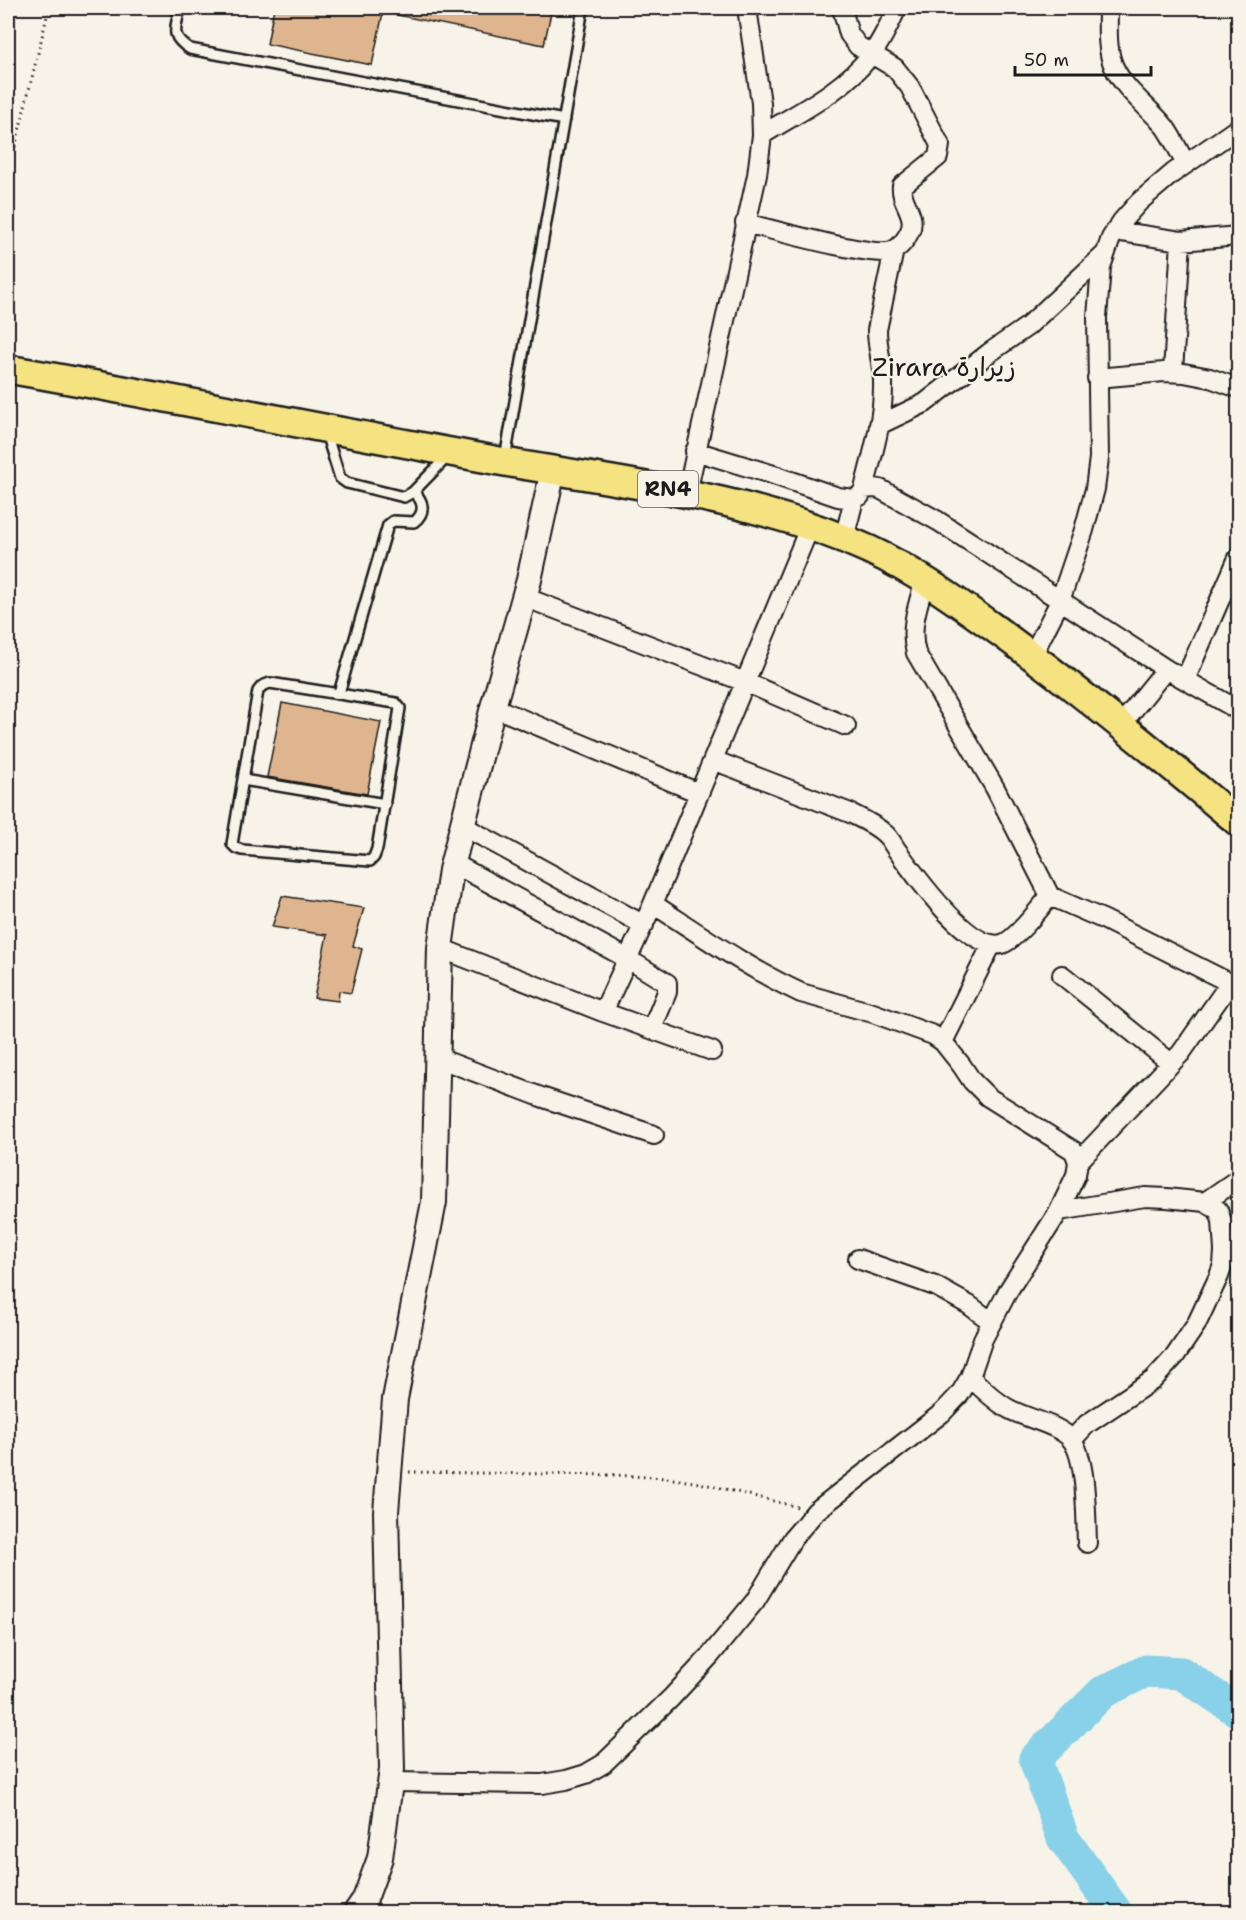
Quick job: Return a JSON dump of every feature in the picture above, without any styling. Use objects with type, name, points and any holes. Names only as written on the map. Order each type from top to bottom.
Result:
[{"type":"main road","name":"RN4","points":[[8,369],[505,462],[687,493],[770,513],[810,526],[880,555],[925,580],[1032,656],[1121,725],[1239,822]]},
{"type":"street","points":[[687,493],[756,175],[762,135],[761,103],[747,8]]},
{"type":"street","points":[[745,222],[884,253],[894,250],[904,241],[912,225],[912,216],[902,192],[902,186],[938,157],[940,145],[910,87],[895,68],[858,46],[849,34],[842,8]]},
{"type":"street","points":[[762,135],[839,86],[859,69],[872,55],[897,8]]},
{"type":"street","points":[[1108,8],[1110,48],[1114,68],[1124,83],[1166,129],[1186,164]]},
{"type":"street","points":[[1032,656],[1060,601],[1095,489],[1099,458],[1097,317],[1101,267],[1105,254],[1115,231],[1139,202],[1173,173],[1239,128]]},
{"type":"street","points":[[1115,231],[1181,241],[1239,236]]},
{"type":"street","points":[[1173,372],[1181,241]]},
{"type":"street","points":[[844,539],[879,425],[883,378],[877,330],[894,250]]},
{"type":"street","points":[[879,425],[925,403],[989,353],[1029,326],[1105,254]]},
{"type":"street","points":[[1097,378],[1173,372],[1210,378],[1239,388]]},
{"type":"street","points":[[695,452],[838,497],[859,494],[874,488],[891,494],[955,532],[1166,669],[1239,710]]},
{"type":"street","points":[[356,1912],[365,1899],[380,1858],[392,1769],[386,1512],[395,1399],[434,1202],[440,948],[453,863],[524,597],[553,470]]},
{"type":"street","points":[[603,1012],[653,904],[810,526]]},
{"type":"street","points":[[1185,680],[1239,558]]},
{"type":"street","points":[[925,580],[912,630],[912,641],[916,653],[995,788],[1050,896],[1105,920],[1234,985],[1181,1053],[1078,1162]]},
{"type":"street","points":[[524,597],[745,682],[846,726]]},
{"type":"street","points":[[1121,725],[1166,669]]},
{"type":"street","points":[[493,707],[699,793]]},
{"type":"street","points":[[713,760],[850,813],[886,835],[948,915],[982,941],[1004,944],[1050,896]]},
{"type":"street","points":[[463,826],[644,925]]},
{"type":"street","points":[[453,863],[628,959],[667,983],[668,992],[652,1029]]},
{"type":"street","points":[[390,1782],[542,1784],[586,1774],[603,1764],[672,1698],[709,1657],[755,1601],[793,1538],[816,1511],[942,1413],[960,1394],[983,1339],[1008,1291],[1059,1211],[1076,1175],[1078,1162],[1074,1151],[979,1089],[943,1042],[933,1035],[912,1026],[801,993],[786,986],[653,904]]},
{"type":"street","points":[[943,1042],[992,944]]},
{"type":"street","points":[[440,948],[603,1012],[712,1051]]},
{"type":"street","points":[[1062,975],[1172,1063]]},
{"type":"street","points":[[438,1058],[542,1097],[654,1135]]},
{"type":"street","points":[[1205,1202],[1239,1179]]},
{"type":"street","points":[[1059,1211],[1145,1197],[1205,1202],[1218,1210],[1222,1221],[1223,1265],[1196,1325],[1175,1356],[1153,1380],[1087,1424],[1072,1440]]},
{"type":"street","points":[[858,1259],[934,1286],[969,1305],[992,1322]]},
{"type":"street","points":[[969,1377],[1009,1409],[1061,1431],[1072,1440],[1081,1461],[1088,1544]]},
{"type":"lane","points":[[180,8],[175,33],[178,42],[190,49],[564,120]]},
{"type":"lane","points":[[505,462],[583,8]]},
{"type":"lane","points":[[325,428],[340,478],[347,483],[404,497],[413,492],[452,452]]},
{"type":"lane","points":[[339,693],[388,525],[393,521],[414,522],[418,519],[423,503],[420,497],[413,492]]},
{"type":"lane","points":[[270,683],[339,693],[396,704],[400,708],[374,857],[370,861],[236,848],[232,844],[258,691],[262,686],[270,683]]},
{"type":"lane","points":[[243,780],[385,804]]},
{"type":"path","points":[[8,176],[49,8]]},
{"type":"path","points":[[389,1471],[666,1478],[700,1483],[816,1511]]},
{"type":"building","points":[[274,8],[384,8],[372,65],[267,44]]},
{"type":"building","points":[[393,8],[552,8],[544,45],[392,14]]},
{"type":"building","points":[[282,703],[381,722],[367,794],[267,777]]},
{"type":"building","points":[[282,896],[364,908],[353,946],[362,949],[351,993],[339,991],[338,1001],[314,998],[327,935],[272,927]]},
{"type":"waterway","points":[[1116,1912],[1063,1838],[1035,1759],[1103,1692],[1146,1671],[1181,1673],[1238,1711]]},
{"type":"district","name":"Zirara زيرارة","points":[[944,367]]}]
